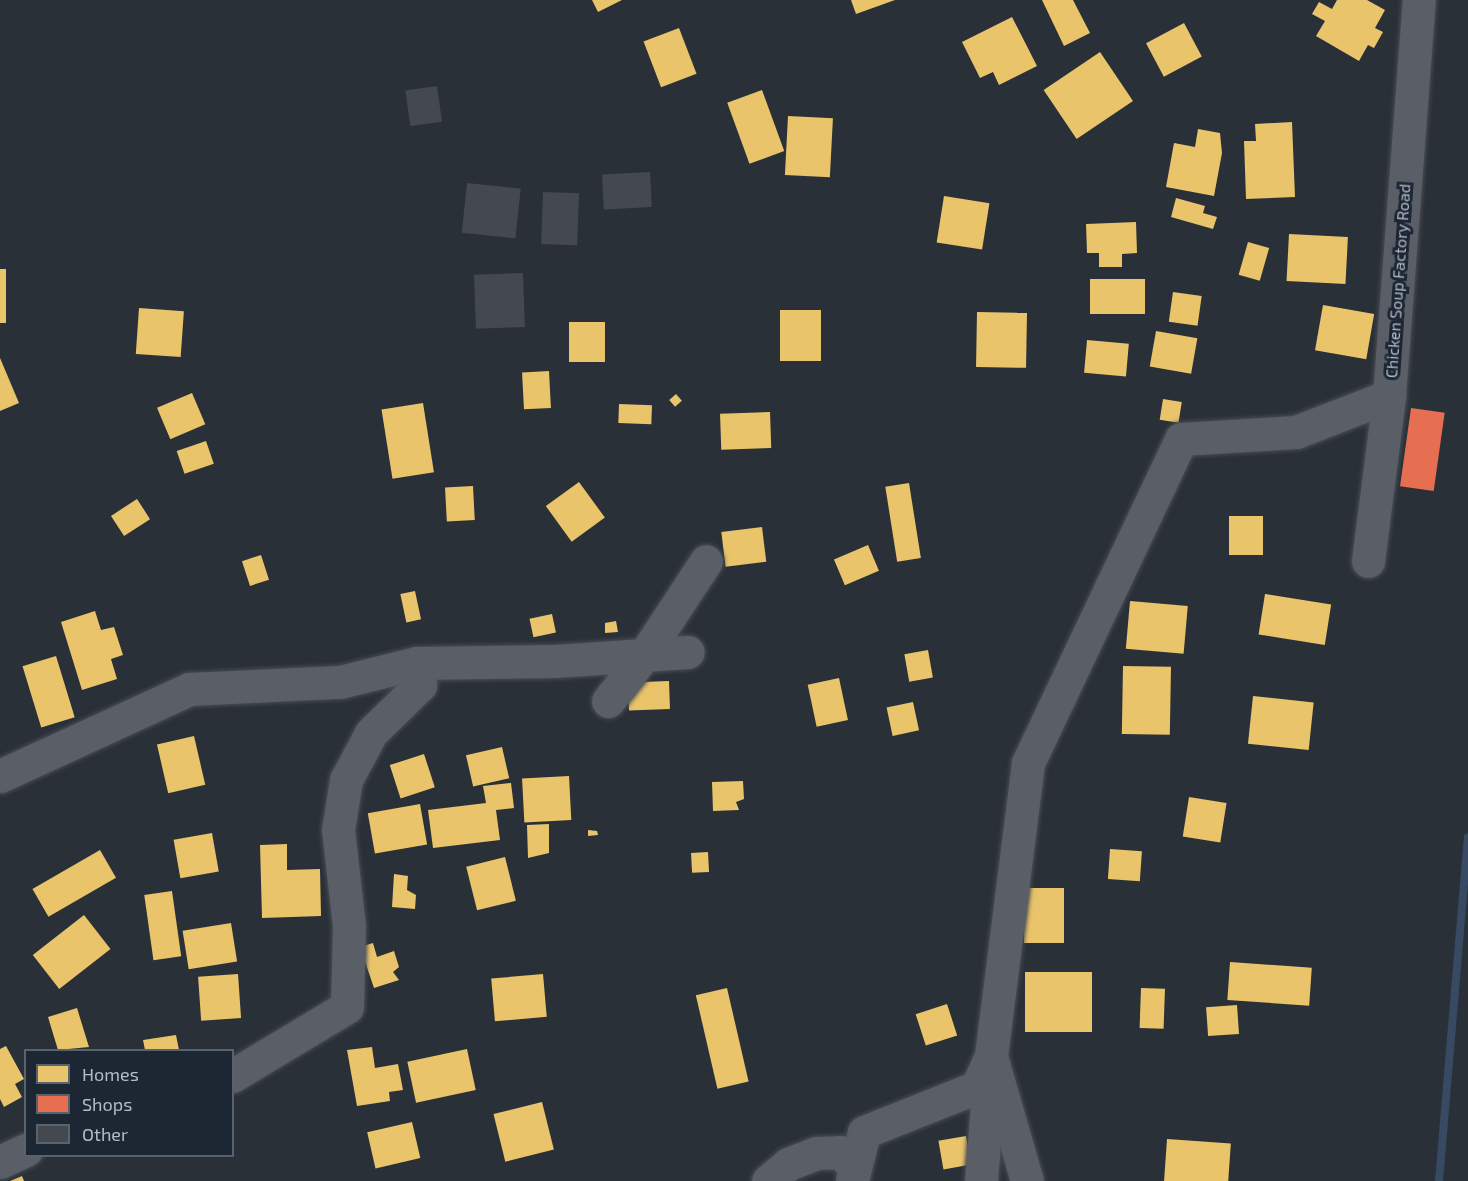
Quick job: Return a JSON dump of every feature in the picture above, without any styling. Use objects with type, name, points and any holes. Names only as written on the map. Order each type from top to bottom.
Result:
[{"type":"street","name":"Chicken Soup Factory Road","points":[[1368,561],[1389,396],[1419,0]]},
{"type":"street","points":[[981,1181],[991,1056],[1028,763],[1181,439],[1296,432],[1389,396]]},
{"type":"street","points":[[608,701],[645,654],[706,561]]},
{"type":"street","points":[[0,776],[189,689],[340,682],[417,663],[555,661],[688,651]]},
{"type":"street","points":[[234,1075],[347,1007],[349,926],[338,830],[346,780],[371,733],[420,685],[417,663]]},
{"type":"street","points":[[854,1174],[864,1132],[977,1087],[991,1056]]},
{"type":"street","points":[[991,1056],[1027,1181]]},
{"type":"street","points":[[0,1162],[24,1151]]},
{"type":"street","points":[[768,1181],[788,1164],[816,1153],[840,1152],[854,1174]]},
{"type":"building: Homes","points":[[592,0],[622,0],[598,12]]},
{"type":"building: Homes","points":[[851,0],[895,0],[856,14]]},
{"type":"building: Homes","points":[[1042,0],[1073,0],[1090,33],[1064,46]]},
{"type":"building: Homes","points":[[1337,0],[1367,0],[1385,10],[1375,28],[1383,32],[1374,48],[1368,45],[1359,61],[1316,36],[1325,21],[1312,14],[1319,2],[1332,9]]},
{"type":"building: Homes","points":[[1012,17],[1037,66],[999,85],[993,72],[980,78],[962,42]]},
{"type":"building: Homes","points":[[1184,23],[1202,57],[1164,77],[1146,43]]},
{"type":"building: Homes","points":[[679,28],[697,74],[661,87],[644,42]]},
{"type":"building: Homes","points":[[1100,52],[1133,101],[1077,139],[1044,90]]},
{"type":"building: Homes","points":[[762,90],[784,151],[749,164],[727,103]]},
{"type":"building: Homes","points":[[788,116],[833,118],[830,177],[785,175]]},
{"type":"building: Homes","points":[[1292,122],[1295,197],[1246,199],[1244,141],[1256,141],[1255,124]]},
{"type":"building: Homes","points":[[1198,129],[1220,133],[1222,153],[1214,196],[1166,187],[1174,143],[1195,147]]},
{"type":"building: Homes","points":[[944,196],[989,203],[982,250],[937,242]]},
{"type":"building: Homes","points":[[1176,198],[1205,206],[1203,213],[1217,217],[1213,229],[1171,217]]},
{"type":"building: Homes","points":[[1136,222],[1137,253],[1122,254],[1122,267],[1099,267],[1099,253],[1087,253],[1086,224]]},
{"type":"building: Homes","points":[[1289,234],[1348,237],[1345,284],[1287,281]]},
{"type":"building: Homes","points":[[1248,242],[1269,248],[1260,281],[1239,275]]},
{"type":"building: Homes","points":[[0,269],[6,269],[6,323],[0,323]]},
{"type":"building: Homes","points":[[1090,279],[1145,279],[1145,314],[1090,314]]},
{"type":"building: Homes","points":[[1173,292],[1202,296],[1198,326],[1169,322]]},
{"type":"building: Homes","points":[[1323,305],[1374,314],[1366,359],[1315,350]]},
{"type":"building: Homes","points":[[139,308],[184,311],[181,357],[136,354]]},
{"type":"building: Homes","points":[[780,310],[821,310],[821,361],[780,361]]},
{"type":"building: Homes","points":[[977,312],[1027,313],[1026,368],[976,367]]},
{"type":"building: Homes","points":[[569,322],[605,322],[605,362],[569,362]]},
{"type":"building: Homes","points":[[1156,331],[1197,338],[1191,374],[1150,366]]},
{"type":"building: Homes","points":[[1087,340],[1129,344],[1126,377],[1084,373]]},
{"type":"building: Homes","points":[[0,358],[19,403],[0,411]]},
{"type":"building: Homes","points":[[549,371],[551,408],[524,409],[522,372]]},
{"type":"building: Homes","points":[[192,393],[205,424],[170,439],[157,408]]},
{"type":"building: Homes","points":[[676,394],[682,401],[675,407],[669,400]]},
{"type":"building: Homes","points":[[1163,399],[1182,402],[1178,423],[1160,420]]},
{"type":"building: Homes","points":[[423,403],[434,472],[392,479],[382,410]]},
{"type":"building: Homes","points":[[619,404],[652,405],[651,424],[618,423]]},
{"type":"building: Homes","points":[[770,412],[771,448],[721,450],[720,414]]},
{"type":"building: Homes","points":[[206,441],[214,464],[185,474],[177,451]]},
{"type":"building: Homes","points":[[579,482],[605,518],[572,542],[546,506]]},
{"type":"building: Homes","points":[[909,483],[921,558],[897,562],[885,487]]},
{"type":"building: Homes","points":[[473,486],[475,520],[447,521],[445,487]]},
{"type":"building: Homes","points":[[137,499],[150,519],[124,536],[111,516]]},
{"type":"building: Homes","points":[[1229,516],[1263,516],[1263,555],[1229,555]]},
{"type":"building: Homes","points":[[762,527],[766,562],[726,567],[721,532]]},
{"type":"building: Homes","points":[[868,545],[879,571],[845,585],[834,559]]},
{"type":"building: Homes","points":[[261,555],[269,580],[250,586],[242,561]]},
{"type":"building: Homes","points":[[415,591],[421,619],[406,622],[400,594]]},
{"type":"building: Homes","points":[[1265,594],[1331,604],[1325,645],[1259,634]]},
{"type":"building: Homes","points":[[1130,601],[1188,606],[1184,654],[1126,649]]},
{"type":"building: Homes","points":[[95,611],[101,630],[114,627],[123,655],[111,659],[117,679],[82,690],[61,622]]},
{"type":"building: Homes","points":[[552,614],[556,633],[533,637],[530,619]]},
{"type":"building: Homes","points":[[616,621],[618,632],[605,633],[605,623]]},
{"type":"building: Homes","points":[[928,650],[933,678],[909,682],[904,654]]},
{"type":"building: Homes","points":[[56,656],[75,717],[41,727],[23,666]]},
{"type":"building: Homes","points":[[1123,666],[1171,667],[1170,735],[1122,734]]},
{"type":"building: Homes","points":[[839,678],[848,720],[817,727],[808,685]]},
{"type":"building: Homes","points":[[669,681],[670,709],[629,710],[628,682]]},
{"type":"building: Homes","points":[[1253,696],[1314,702],[1309,750],[1248,744]]},
{"type":"building: Homes","points":[[913,702],[919,730],[893,736],[887,708]]},
{"type":"building: Homes","points":[[194,736],[205,785],[168,793],[157,745]]},
{"type":"building: Homes","points":[[502,747],[509,778],[473,787],[466,755]]},
{"type":"building: Homes","points":[[424,754],[435,787],[401,798],[390,765]]},
{"type":"building: Homes","points":[[569,776],[571,820],[524,822],[522,778]]},
{"type":"building: Homes","points":[[743,781],[744,799],[736,802],[739,810],[713,811],[712,782]]},
{"type":"building: Homes","points":[[511,783],[514,808],[496,810],[500,840],[433,848],[428,810],[486,803],[483,786]]},
{"type":"building: Homes","points":[[1189,797],[1227,803],[1220,842],[1183,837]]},
{"type":"building: Homes","points":[[420,804],[427,844],[375,854],[368,813]]},
{"type":"building: Homes","points":[[549,824],[549,853],[528,858],[527,825]]},
{"type":"building: Homes","points":[[588,830],[597,831],[598,835],[588,836]]},
{"type":"building: Homes","points":[[212,833],[219,871],[180,878],[174,840]]},
{"type":"building: Homes","points":[[287,844],[287,870],[320,869],[321,916],[262,918],[260,845]]},
{"type":"building: Homes","points":[[1110,849],[1142,851],[1140,881],[1108,879]]},
{"type":"building: Homes","points":[[100,850],[116,878],[48,917],[32,889]]},
{"type":"building: Homes","points":[[708,852],[709,872],[692,873],[691,853]]},
{"type":"building: Homes","points":[[505,857],[516,901],[477,910],[466,867]]},
{"type":"building: Homes","points":[[394,874],[408,876],[407,890],[416,895],[415,909],[392,907]]},
{"type":"building: Homes","points":[[1024,888],[1064,888],[1064,943],[1024,943]]},
{"type":"building: Homes","points":[[172,891],[181,956],[153,960],[144,895]]},
{"type":"building: Homes","points":[[84,915],[110,949],[59,989],[33,955]]},
{"type":"building: Homes","points":[[231,923],[237,962],[189,969],[183,931]]},
{"type":"building: Homes","points":[[373,943],[377,957],[394,951],[399,967],[393,972],[399,980],[374,988],[360,947]]},
{"type":"building: Homes","points":[[1230,962],[1312,968],[1309,1006],[1227,1000]]},
{"type":"building: Homes","points":[[1025,972],[1092,972],[1092,1032],[1025,1032]]},
{"type":"building: Homes","points":[[238,974],[241,1018],[201,1021],[198,977]]},
{"type":"building: Homes","points":[[543,974],[547,1017],[495,1021],[491,979]]},
{"type":"building: Homes","points":[[727,988],[749,1082],[717,1089],[696,995]]},
{"type":"building: Homes","points":[[1141,988],[1165,989],[1164,1029],[1140,1028]]},
{"type":"building: Homes","points":[[947,1004],[957,1035],[926,1046],[916,1014]]},
{"type":"building: Homes","points":[[1237,1005],[1239,1034],[1208,1036],[1206,1007]]},
{"type":"building: Homes","points":[[77,1008],[89,1047],[58,1049],[48,1017]]},
{"type":"building: Homes","points":[[176,1035],[179,1049],[145,1049],[143,1040]]},
{"type":"building: Homes","points":[[6,1046],[24,1079],[15,1084],[22,1097],[4,1107],[0,1099],[0,1049]]},
{"type":"building: Homes","points":[[372,1047],[375,1068],[398,1064],[403,1090],[389,1092],[390,1101],[357,1106],[347,1050]]},
{"type":"building: Homes","points":[[467,1049],[476,1090],[416,1103],[407,1062]]},
{"type":"building: Homes","points":[[542,1102],[554,1150],[505,1162],[493,1114]]},
{"type":"building: Homes","points":[[412,1122],[420,1158],[376,1168],[367,1132]]},
{"type":"building: Homes","points":[[966,1136],[971,1165],[943,1169],[938,1141]]},
{"type":"building: Homes","points":[[1167,1139],[1231,1143],[1228,1181],[1164,1181]]},
{"type":"building: Homes","points":[[22,1176],[24,1181],[10,1181]]},
{"type":"building: Shops","points":[[1411,408],[1445,413],[1434,491],[1400,486]]},
{"type":"building: Other","points":[[437,86],[442,122],[410,126],[405,90]]},
{"type":"building: Other","points":[[650,172],[652,207],[604,209],[602,175]]},
{"type":"building: Other","points":[[467,183],[521,189],[515,238],[462,233]]},
{"type":"building: Other","points":[[543,192],[579,193],[577,245],[541,244]]},
{"type":"building: Other","points":[[523,273],[525,327],[476,329],[474,275]]},
{"type":"waterway","points":[[1439,1181],[1468,837]]}]
